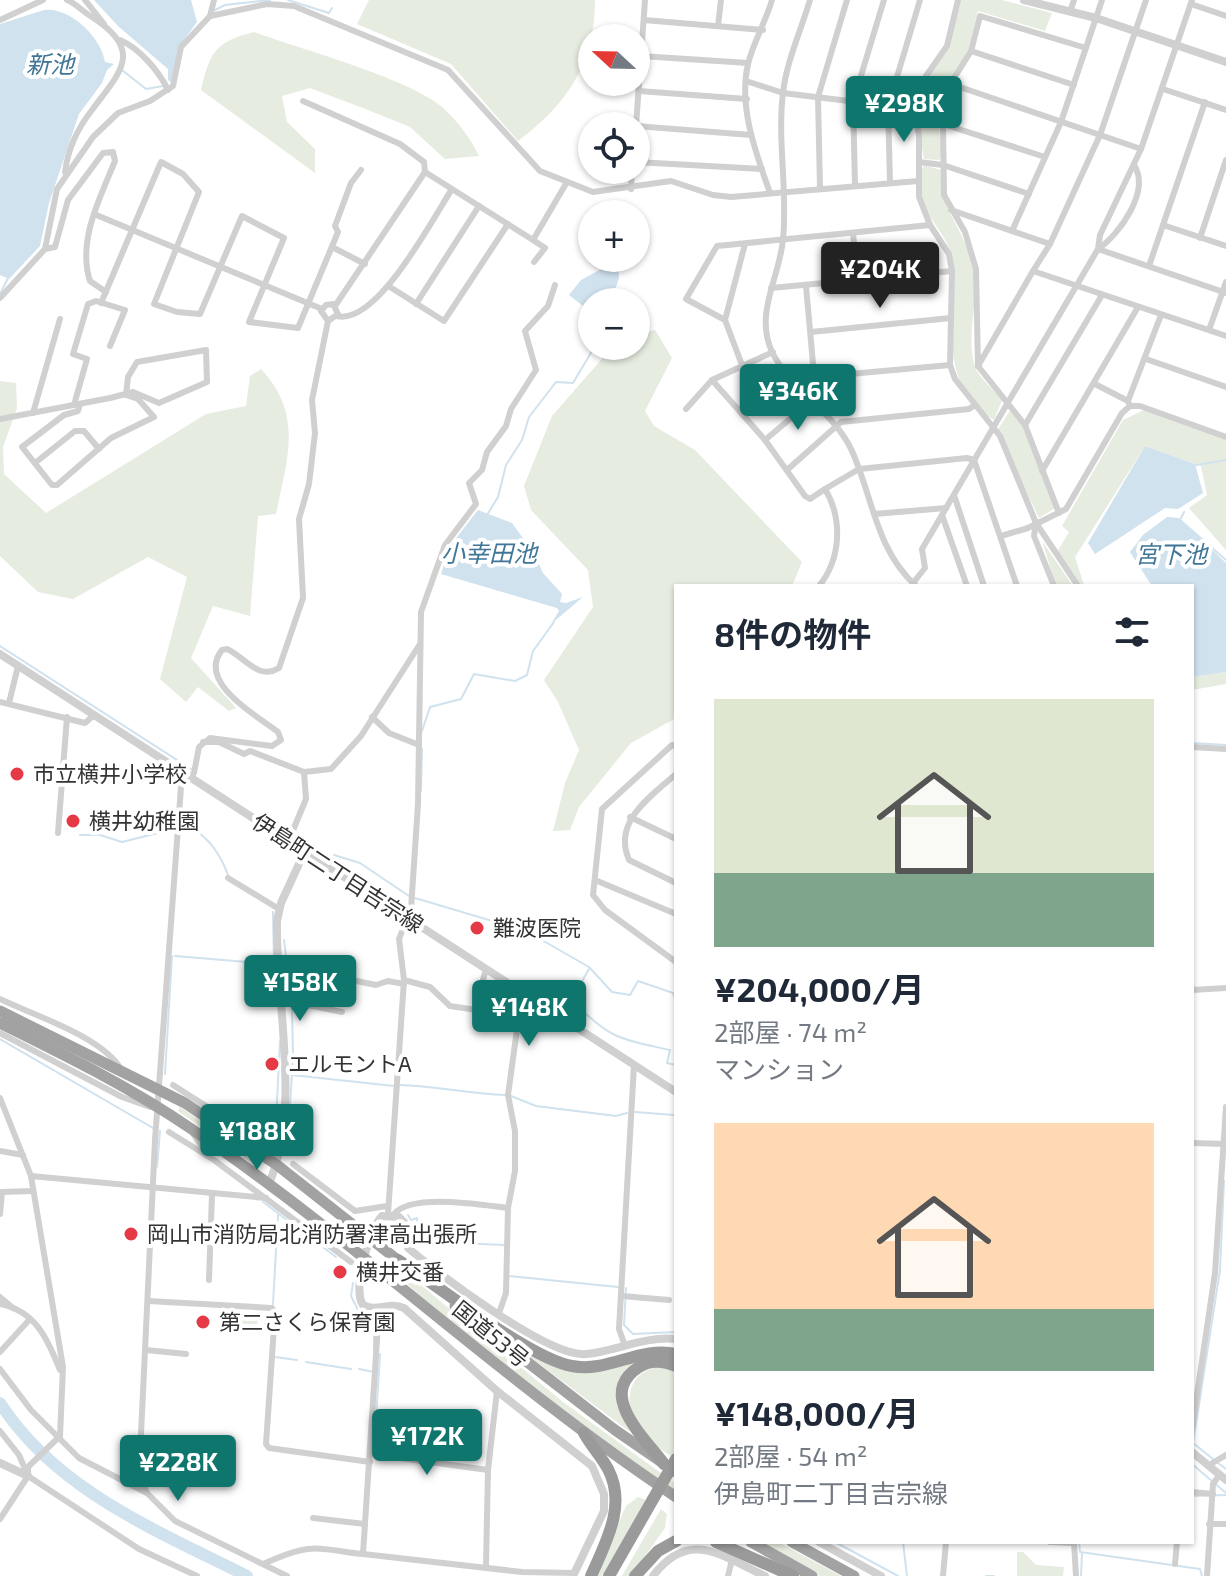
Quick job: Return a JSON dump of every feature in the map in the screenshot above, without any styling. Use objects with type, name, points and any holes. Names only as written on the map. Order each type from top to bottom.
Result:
[{"type":"highway","name":"国道53号","points":[[0,1011],[185,1103],[277,1165],[342,1214],[506,1347],[670,1462]]},
{"type":"highway","name":"国道53号","points":[[0,1023],[68,1056],[189,1127],[313,1217],[584,1433],[674,1496]]},
{"type":"highway","points":[[398,1260],[543,1357],[574,1367],[599,1366],[661,1351],[674,1354]]},
{"type":"highway","points":[[616,1576],[652,1509],[670,1462],[630,1424],[623,1393],[638,1367],[660,1361],[674,1365]]},
{"type":"highway","points":[[584,1433],[609,1470],[616,1495],[613,1524],[591,1576]]},
{"type":"highway","points":[[609,1576],[674,1476]]},
{"type":"highway","points":[[635,1576],[658,1551],[674,1542]]},
{"type":"highway","points":[[721,1544],[793,1576]]},
{"type":"highway","points":[[755,1544],[812,1576]]},
{"type":"highway","points":[[796,1544],[854,1576]]},
{"type":"street","points":[[0,20],[43,0]]},
{"type":"street","points":[[67,0],[104,24]]},
{"type":"street","points":[[85,0],[104,24],[120,40],[129,44],[167,86]]},
{"type":"street","points":[[1,298],[45,249],[55,197],[65,175],[93,137],[118,113],[176,80],[181,47],[210,16],[214,0]]},
{"type":"street","points":[[644,24],[645,0]]},
{"type":"street","points":[[718,26],[721,0]]},
{"type":"street","points":[[770,193],[751,135],[746,81],[748,63],[772,0]]},
{"type":"street","points":[[810,0],[783,93],[783,240],[766,310],[766,333],[773,352],[787,373],[850,446],[882,542],[915,584],[925,568],[922,549],[1098,249],[1100,235],[1141,149],[1191,2],[1226,16]]},
{"type":"street","points":[[820,188],[818,97],[847,0]]},
{"type":"street","points":[[855,185],[853,102],[884,0]]},
{"type":"street","points":[[890,182],[888,107],[920,0]]},
{"type":"street","points":[[958,0],[947,46],[919,86],[914,109],[919,197],[930,225],[949,254],[952,271],[950,365],[975,405],[1000,436],[1036,523],[1077,584]]},
{"type":"street","points":[[1024,0],[1096,18],[1226,62]]},
{"type":"street","points":[[1070,12],[1074,0]]},
{"type":"street","points":[[1012,231],[1061,122],[1102,0]]},
{"type":"street","points":[[978,366],[1050,244],[1100,135],[1146,0]]},
{"type":"street","points":[[210,16],[267,4],[294,6],[448,70],[532,165],[593,192],[671,181],[713,195],[918,181]]},
{"type":"street","points":[[1059,513],[1025,425],[978,366],[976,269],[965,232],[944,195],[943,124],[938,104],[971,51],[978,21],[986,16],[1086,48]]},
{"type":"street","points":[[644,20],[763,30]]},
{"type":"street","points":[[65,175],[70,146],[122,69],[124,59],[120,40]]},
{"type":"street","points":[[971,51],[1074,85]]},
{"type":"street","points":[[650,57],[748,63]]},
{"type":"street","points":[[746,81],[783,93],[914,109]]},
{"type":"street","points":[[951,84],[1141,149]]},
{"type":"street","points":[[1163,89],[1226,110]]},
{"type":"street","points":[[650,92],[747,99]]},
{"type":"street","points":[[303,101],[400,144],[424,162],[425,172],[335,306],[337,316]]},
{"type":"street","points":[[1149,266],[1205,102]]},
{"type":"street","points":[[943,124],[1045,157]]},
{"type":"street","points":[[650,127],[751,135]]},
{"type":"street","points":[[45,249],[55,247],[68,200],[109,150],[116,156],[89,231],[87,274],[90,281],[106,292]]},
{"type":"street","points":[[1200,238],[1226,160]]},
{"type":"street","points":[[101,303],[161,162],[183,174],[199,192],[154,304],[177,312],[200,314],[242,216],[284,238],[249,322],[298,328],[338,232],[335,226],[351,183],[361,170]]},
{"type":"street","points":[[919,162],[943,165],[1029,194]]},
{"type":"street","points":[[650,163],[762,169]]},
{"type":"street","points":[[1098,249],[1111,241],[1128,214],[1137,181],[1134,165]]},
{"type":"street","points":[[425,172],[545,248],[534,262]]},
{"type":"street","points":[[533,240],[567,182]]},
{"type":"street","points":[[631,184],[631,189]]},
{"type":"street","points":[[203,742],[221,737],[276,746],[281,740],[278,732],[233,697],[217,675],[216,662],[222,650],[227,649],[256,670],[273,672],[283,659],[300,616],[303,598],[299,519],[309,484],[315,433],[312,400],[328,321],[337,316],[346,317],[385,293],[452,189]]},
{"type":"street","points":[[416,304],[479,206]]},
{"type":"street","points":[[951,210],[1050,244]]},
{"type":"street","points":[[94,214],[322,309]]},
{"type":"street","points":[[390,287],[441,320],[448,319],[508,224]]},
{"type":"street","points":[[725,320],[686,299],[686,294],[705,270],[712,250],[930,225]]},
{"type":"street","points":[[1163,225],[1226,246]]},
{"type":"street","points":[[853,234],[858,279]]},
{"type":"street","points":[[742,365],[725,320],[745,244]]},
{"type":"street","points":[[332,247],[365,264]]},
{"type":"street","points":[[1098,249],[1224,293]]},
{"type":"street","points":[[771,288],[952,271]]},
{"type":"street","points":[[1033,271],[1226,336]]},
{"type":"street","points":[[1209,330],[1226,282]]},
{"type":"street","points":[[390,1211],[406,981],[399,939],[411,896],[419,745],[421,612],[445,545],[476,504],[469,483],[482,470],[487,452],[506,426],[511,409],[536,370],[525,331],[548,306],[555,285]]},
{"type":"street","points":[[765,440],[816,397],[806,286]]},
{"type":"street","points":[[1025,425],[1102,295]]},
{"type":"street","points":[[110,346],[125,310],[101,303],[88,304],[73,354],[87,359],[78,411],[64,415],[22,447],[52,485],[57,485],[111,438],[154,417],[138,399],[126,395]]},
{"type":"street","points":[[322,309],[328,304],[335,306]]},
{"type":"street","points":[[1042,471],[1138,307]]},
{"type":"street","points":[[322,309],[322,316],[328,321]]},
{"type":"street","points":[[1001,536],[1059,513],[1070,505],[1129,403],[1161,315]]},
{"type":"street","points":[[811,332],[951,318]]},
{"type":"street","points":[[33,413],[60,319]]},
{"type":"street","points":[[0,419],[126,395],[133,392],[159,403],[207,382],[206,350],[137,362],[128,377],[126,395]]},
{"type":"street","points":[[686,409],[712,380],[773,352]]},
{"type":"street","points":[[1146,359],[1226,387]]},
{"type":"street","points":[[816,377],[950,365]]},
{"type":"street","points":[[741,413],[787,373]]},
{"type":"street","points":[[712,380],[765,440],[810,499],[859,469],[974,460]]},
{"type":"street","points":[[1095,384],[1129,403],[1226,437]]},
{"type":"street","points":[[787,470],[841,422],[969,409],[975,405]]},
{"type":"street","points":[[35,463],[75,431],[84,431],[99,449]]},
{"type":"street","points":[[974,460],[1016,584]]},
{"type":"street","points":[[821,584],[829,573],[837,539],[835,505],[825,489]]},
{"type":"street","points":[[954,495],[983,584]]},
{"type":"street","points":[[874,514],[944,512]]},
{"type":"street","points":[[944,512],[966,584]]},
{"type":"street","points":[[1036,523],[1034,536],[1053,584]]},
{"type":"street","points":[[203,742],[219,742],[244,754],[250,751],[304,772],[331,769],[389,696],[420,644]]},
{"type":"street","name":"伊島町二丁目吉宗線","points":[[0,654],[674,1091]]},
{"type":"street","points":[[9,703],[18,666]]},
{"type":"street","points":[[0,702],[85,723],[94,715]]},
{"type":"street","points":[[58,833],[67,717]]},
{"type":"street","points":[[372,717],[389,733],[419,745]]},
{"type":"street","points":[[147,1493],[139,1476],[152,1189],[181,787],[190,778],[203,742]]},
{"type":"street","points":[[674,747],[661,755],[602,809],[593,895],[605,910],[674,961]]},
{"type":"street","points":[[1194,747],[1226,749]]},
{"type":"street","points":[[289,840],[306,799],[304,772]]},
{"type":"street","points":[[674,776],[630,817],[626,852],[629,860],[674,882]]},
{"type":"street","points":[[630,817],[674,838]]},
{"type":"street","points":[[269,1184],[277,1165],[289,1001],[276,943],[279,909],[305,851]]},
{"type":"street","points":[[228,878],[279,909]]},
{"type":"street","points":[[595,880],[674,913]]},
{"type":"street","points":[[475,1008],[486,969]]},
{"type":"street","points":[[337,977],[376,985],[406,981],[430,987],[450,1006],[517,1016]]},
{"type":"street","points":[[1194,990],[1226,988]]},
{"type":"street","points":[[499,1313],[506,1293],[508,1208],[515,1158],[515,1131],[508,1096],[522,993]]},
{"type":"street","points":[[0,999],[99,1045],[121,1069]]},
{"type":"street","points":[[289,1001],[342,1012]]},
{"type":"street","points":[[0,1033],[135,1103],[158,1108]]},
{"type":"street","points":[[75,1046],[99,1045]]},
{"type":"street","points":[[624,1343],[619,1329],[625,1296],[634,1065]]},
{"type":"street","points":[[173,1085],[264,1143]]},
{"type":"street","points":[[0,1098],[31,1176],[62,1373],[59,1438],[28,1472],[0,1519]]},
{"type":"street","points":[[185,1103],[208,1108]]},
{"type":"street","points":[[1194,1418],[1220,1273],[1226,1107]]},
{"type":"street","points":[[221,1116],[225,1130]]},
{"type":"street","points":[[189,1127],[197,1142],[214,1160]]},
{"type":"street","points":[[169,1132],[214,1160],[351,1262]]},
{"type":"street","points":[[1194,1143],[1224,1144]]},
{"type":"street","points":[[0,1151],[23,1155]]},
{"type":"street","points":[[293,1164],[355,1211],[390,1211],[404,1222],[408,1248],[547,1346],[585,1355],[624,1343],[674,1339]]},
{"type":"street","points":[[31,1176],[266,1198]]},
{"type":"street","points":[[303,1185],[329,1191],[342,1214]]},
{"type":"street","points":[[0,1214],[1,1192],[33,1191]]},
{"type":"street","points":[[209,1280],[212,1194]]},
{"type":"street","points":[[265,1563],[290,1553],[321,1548],[338,1553],[414,1561],[574,1574],[604,1511],[600,1479],[580,1454],[497,1391],[404,1308],[389,1304],[379,1309],[369,1308],[359,1299],[371,1237],[377,1222],[390,1211],[406,1204],[435,1202],[508,1208]]},
{"type":"street","points":[[313,1217],[325,1241],[351,1249]]},
{"type":"street","points":[[625,1296],[669,1300]]},
{"type":"street","points":[[0,1297],[30,1319],[50,1340],[62,1373]]},
{"type":"street","points":[[148,1301],[272,1308],[275,1312],[266,1444],[269,1448],[488,1470]]},
{"type":"street","points":[[0,1304],[13,1308]]},
{"type":"street","points":[[363,1554],[379,1309]]},
{"type":"street","points":[[0,1352],[30,1319]]},
{"type":"street","points":[[146,1350],[186,1354]]},
{"type":"street","points":[[0,1369],[31,1410],[79,1458],[147,1493],[175,1521],[287,1576]]},
{"type":"street","points":[[486,1565],[488,1470],[497,1391]]},
{"type":"street","points":[[0,1431],[28,1472]]},
{"type":"street","points":[[1194,1453],[1214,1462]]},
{"type":"street","points":[[1214,1462],[1226,1455]]},
{"type":"street","points":[[1207,1576],[1212,1496],[1219,1480],[1214,1462]]},
{"type":"street","points":[[0,1463],[28,1472],[139,1549],[197,1576]]},
{"type":"street","points":[[119,1477],[139,1476]]},
{"type":"street","points":[[1194,1492],[1212,1496]]},
{"type":"street","points":[[313,1518],[365,1524]]},
{"type":"street","points":[[1209,1524],[1226,1524]]},
{"type":"street","points":[[823,1544],[881,1576]]},
{"type":"street","points":[[943,1576],[946,1544]]},
{"type":"street","points":[[1074,1544],[1076,1576]]},
{"type":"street","points":[[1175,1564],[1177,1544]]},
{"type":"street","points":[[653,1576],[672,1556],[693,1548],[732,1560],[765,1576]]},
{"type":"street","points":[[728,1576],[732,1560]]},
{"type":"shaded area","points":[[369,0],[595,0],[594,24],[578,24],[578,74],[575,80],[551,112],[518,141],[451,64],[357,24]]},
{"type":"shaded area","points":[[961,0],[1002,0],[1052,13],[1045,31],[978,11],[968,50],[937,104],[942,157],[939,160],[924,159],[916,109],[921,88],[949,48]]},
{"type":"shaded area","points":[[254,32],[380,75],[426,96],[453,118],[479,156],[445,159],[410,127],[310,88],[282,96],[287,122],[315,149],[315,173],[201,90],[207,67],[216,51],[230,40]]},
{"type":"shaded area","points":[[924,165],[941,170],[948,208],[974,268],[972,355],[977,371],[1002,400],[994,420],[974,404],[962,386],[955,366],[951,255],[919,191]]},
{"type":"shaded area","points":[[655,330],[672,358],[645,411],[654,426],[695,450],[802,562],[793,584],[674,584],[674,719],[631,743],[579,807],[570,830],[553,831],[565,783],[579,750],[558,702],[544,680],[593,607],[588,570],[531,510],[524,486],[552,416],[601,360],[650,360],[650,331]]},
{"type":"shaded area","points":[[261,369],[283,403],[288,421],[287,456],[276,514],[258,516],[250,616],[213,606],[191,658],[236,708],[229,711],[198,687],[186,702],[160,679],[187,577],[148,557],[73,599],[38,592],[0,556],[0,381],[16,383],[17,408],[3,447],[4,474],[46,513],[206,414],[246,406],[250,376]]},
{"type":"shaded area","points":[[1011,409],[1023,427],[1055,508],[1039,518],[997,431]]},
{"type":"shaded area","points":[[1144,410],[1226,440],[1226,550],[1189,508],[1207,495],[1201,466],[1145,446],[1075,557],[1084,584],[1079,584],[1057,552],[1069,532],[1062,526],[1123,420]]},
{"type":"shaded area","points":[[1042,541],[1072,584],[1055,584]]},
{"type":"shaded area","points":[[1226,672],[1226,684],[1194,690],[1194,677]]},
{"type":"shaded area","points":[[180,1107],[257,1160],[256,1166],[178,1111]]},
{"type":"shaded area","points":[[394,1263],[563,1402],[674,1483],[674,1491],[607,1445],[440,1313],[390,1269]]},
{"type":"shaded area","points":[[250,1311],[258,1311],[257,1334],[225,1331],[225,1314],[249,1314]]},
{"type":"shaded area","points":[[517,1347],[571,1369],[648,1356],[617,1394],[618,1408],[630,1432]]},
{"type":"shaded area","points":[[659,1367],[674,1371],[672,1457],[641,1432],[631,1412],[633,1383],[647,1370]]},
{"type":"shaded area","points":[[638,1497],[646,1500],[602,1576],[595,1576],[626,1506]]},
{"type":"shaded area","points":[[661,1509],[667,1514],[665,1528],[631,1576],[622,1576]]},
{"type":"shaded area","points":[[763,1544],[782,1544],[841,1576],[820,1576]]},
{"type":"shaded area","points":[[1017,1552],[1023,1552],[1036,1565],[1064,1567],[1063,1576],[1017,1576]]},
{"type":"water","points":[[94,0],[191,0],[197,22],[179,47],[172,83],[168,80],[168,69],[118,26]]},
{"type":"water","name":"新池","points":[[44,10],[64,13],[74,19],[91,34],[105,62],[114,64],[79,114],[49,203],[40,246],[9,279],[0,275],[0,24]]},
{"type":"water","points":[[596,272],[619,272],[616,288],[578,288],[578,302],[569,295],[581,280]]},
{"type":"water","points":[[1145,446],[1195,464],[1203,493],[1178,509],[1165,508],[1095,554],[1088,543]]},
{"type":"water","name":"小幸田池","points":[[478,510],[512,523],[535,555],[543,573],[562,594],[560,602],[583,597],[551,624],[559,611],[557,608],[441,574],[450,546]]},
{"type":"water","name":"宮下池","points":[[1167,517],[1179,518],[1226,563],[1226,672],[1194,677],[1194,584],[1151,584],[1130,552],[1143,535]]},
{"type":"waterway","points":[[215,10],[225,5],[270,0]]},
{"type":"waterway","points":[[288,0],[329,13],[332,8]]},
{"type":"waterway","points":[[122,70],[146,89],[163,86]]},
{"type":"waterway","points":[[0,294],[8,278]]},
{"type":"waterway","points":[[487,515],[498,497],[506,465],[522,440],[529,417],[556,382],[573,383],[587,360]]},
{"type":"waterway","points":[[1196,465],[1226,460]]},
{"type":"waterway","points":[[1184,512],[1180,520],[1226,560]]},
{"type":"waterway","points":[[422,731],[430,707],[461,699],[474,674],[515,681],[527,675],[533,651],[554,622]]},
{"type":"waterway","points":[[0,646],[191,769]]},
{"type":"waterway","points":[[1194,743],[1226,745]]},
{"type":"waterway","points":[[421,791],[422,749]]},
{"type":"waterway","points":[[182,828],[205,838],[228,875]]},
{"type":"waterway","points":[[80,835],[100,835],[122,842],[174,829]]},
{"type":"waterway","points":[[334,855],[360,863],[409,896]]},
{"type":"waterway","points":[[415,898],[526,931],[589,967],[612,992],[630,995],[638,981],[674,996]]},
{"type":"waterway","points":[[273,912],[274,963]]},
{"type":"waterway","points":[[284,940],[291,999]]},
{"type":"waterway","points":[[165,1074],[172,956]]},
{"type":"waterway","points":[[175,956],[247,962],[275,971]]},
{"type":"waterway","points":[[589,969],[580,985],[580,1008],[621,1038],[670,1050],[667,1063],[674,1065]]},
{"type":"waterway","points":[[287,1153],[293,1057],[292,1005]]},
{"type":"waterway","points":[[0,1039],[153,1128]]},
{"type":"waterway","points":[[275,1142],[280,1041]]},
{"type":"waterway","points":[[292,1075],[394,1086]]},
{"type":"waterway","points":[[400,1085],[505,1095]]},
{"type":"waterway","points":[[511,1096],[536,1106],[616,1116],[627,1113]]},
{"type":"waterway","points":[[635,1112],[674,1115]]},
{"type":"waterway","points":[[157,1167],[160,1131]]},
{"type":"waterway","points":[[1194,1437],[1220,1270],[1224,1181]]},
{"type":"waterway","points":[[263,1202],[336,1257]]},
{"type":"waterway","points":[[273,1304],[278,1215]]},
{"type":"waterway","points":[[408,1215],[411,1220],[417,1218],[418,1231],[426,1242],[506,1245]]},
{"type":"waterway","points":[[509,1276],[618,1287]]},
{"type":"waterway","points":[[353,1283],[351,1296],[359,1312]]},
{"type":"waterway","points":[[626,1288],[624,1325],[633,1334],[674,1332]]},
{"type":"waterway","points":[[370,1318],[374,1326],[374,1351]]},
{"type":"waterway","points":[[374,1449],[380,1354]]},
{"type":"waterway","points":[[275,1357],[297,1360]]},
{"type":"waterway","points":[[306,1362],[351,1369]]},
{"type":"waterway","points":[[359,1369],[374,1372]]},
{"type":"waterway","points":[[0,1403],[23,1434],[80,1485],[145,1525],[247,1576]]},
{"type":"waterway","points":[[1194,1444],[1213,1459]]},
{"type":"waterway","points":[[1218,1463],[1226,1469]]},
{"type":"waterway","points":[[1194,1466],[1226,1493]]},
{"type":"waterway","points":[[1194,1496],[1226,1495]]},
{"type":"waterway","points":[[839,1544],[898,1576]]},
{"type":"waterway","points":[[903,1544],[907,1576]]},
{"type":"waterway","points":[[1079,1544],[1080,1552],[1200,1569],[1202,1576]]},
{"type":"waterway","points":[[1081,1576],[1082,1553]]},
{"type":"waterway","points":[[986,1576],[994,1576]]},
{"type":"place","name":"市立横井小学校","points":[[17,774]]},
{"type":"place","name":"横井幼稚園","points":[[73,821]]},
{"type":"place","name":"難波医院","points":[[477,928]]},
{"type":"place","name":"エルモントA","points":[[272,1064]]},
{"type":"place","name":"岡山市消防局北消防署津高出張所","points":[[131,1234]]},
{"type":"place","name":"横井交番","points":[[340,1272]]},
{"type":"place","name":"第二さくら保育園","points":[[203,1322]]}]
